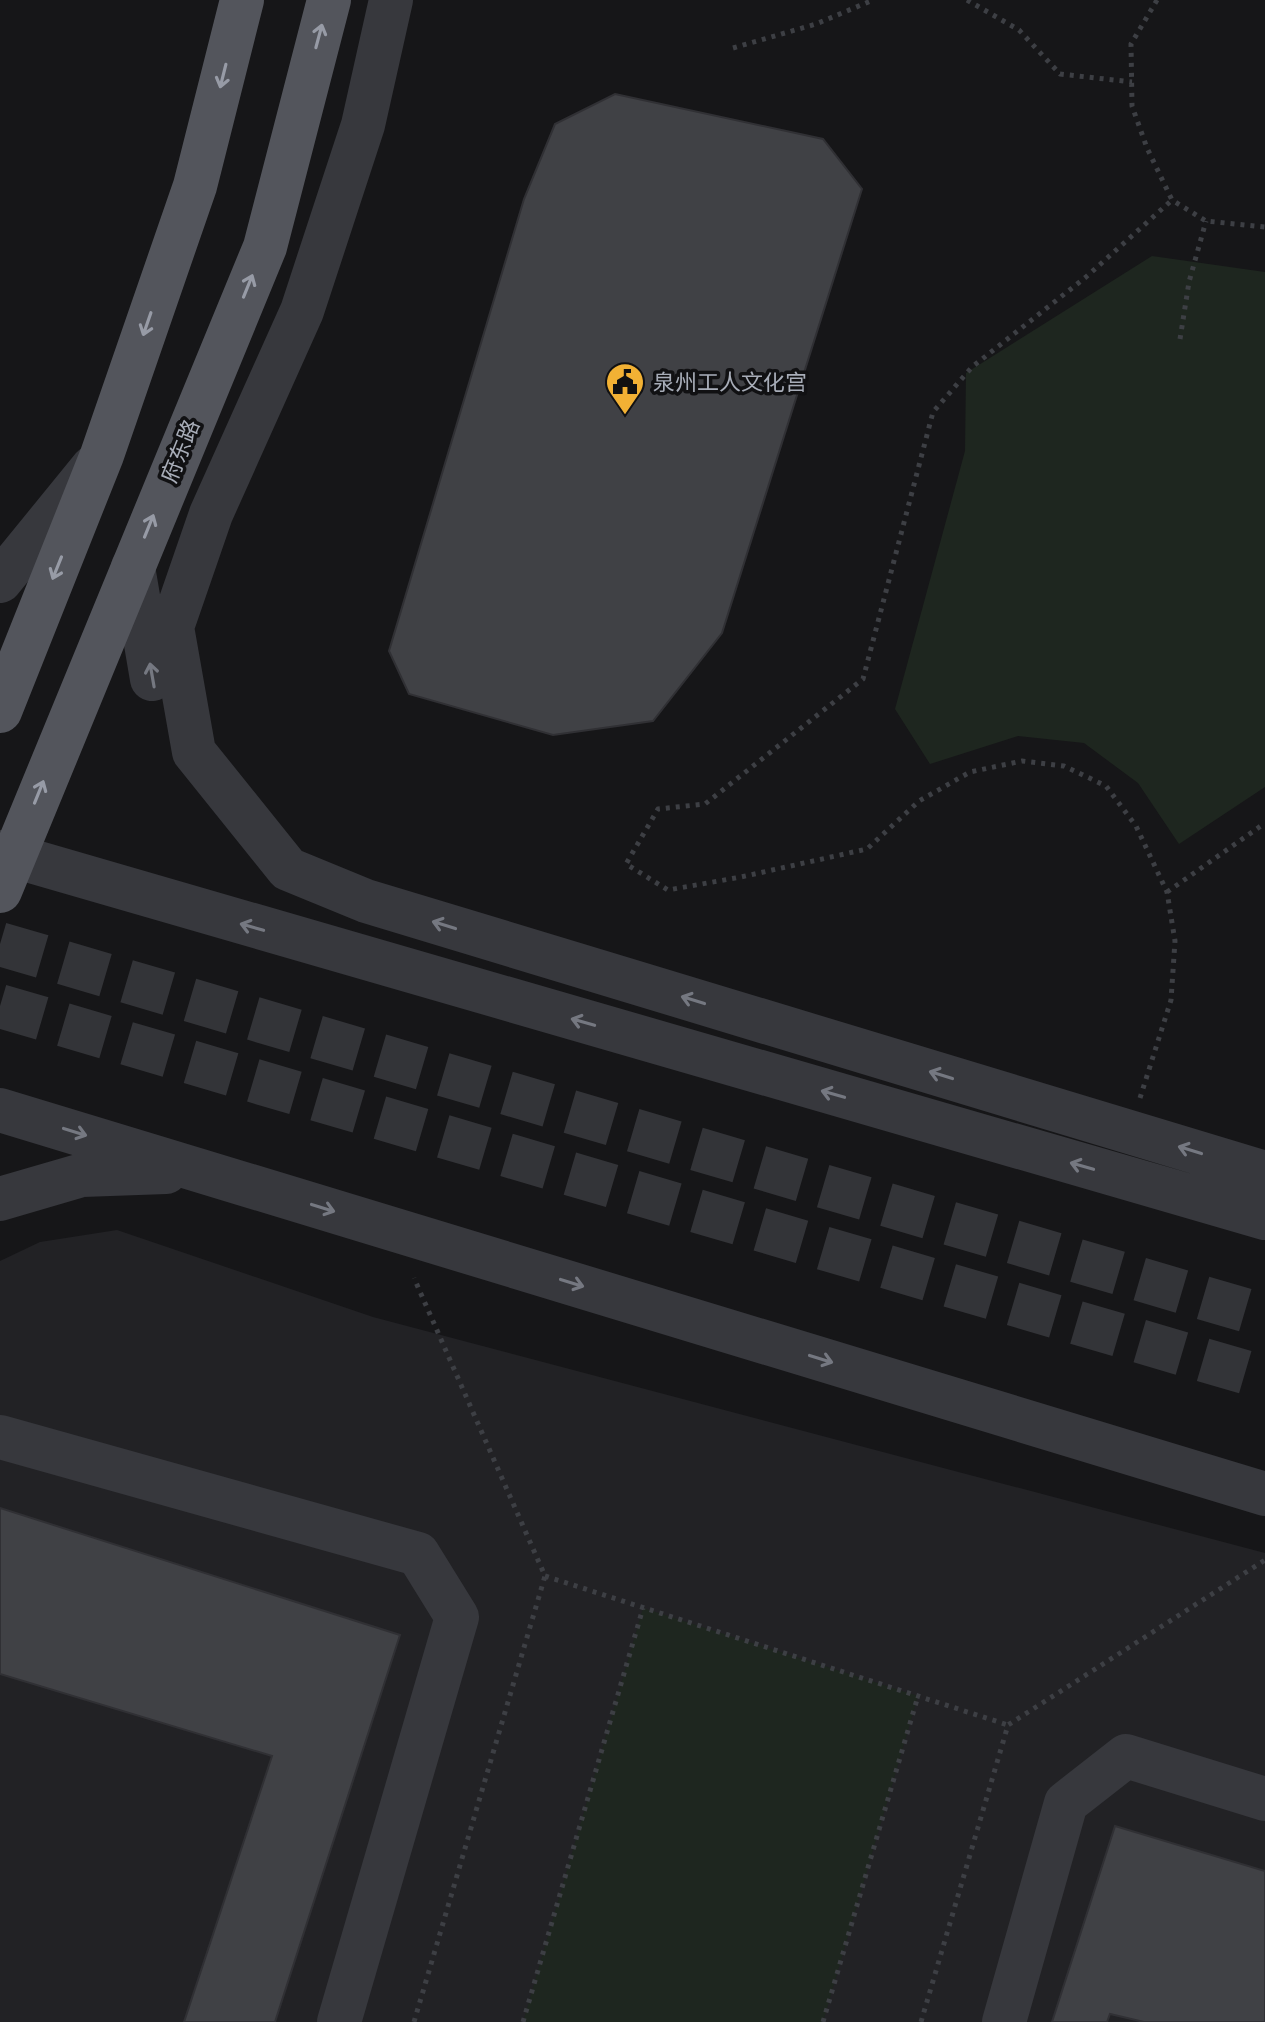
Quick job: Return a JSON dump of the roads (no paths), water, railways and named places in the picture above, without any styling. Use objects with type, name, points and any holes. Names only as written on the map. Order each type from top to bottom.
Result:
[{"type":"main road","points":[[0,711],[102,455],[195,186],[242,0]]},
{"type":"main road","name":"府东路","points":[[4,866],[133,567],[265,247],[329,0]]},
{"type":"street","points":[[391,0],[363,125],[302,311],[211,514],[172,627],[194,752],[288,869],[366,901],[1265,1173]]},
{"type":"street","points":[[0,581],[102,455]]},
{"type":"street","points":[[133,567],[168,768],[322,947]]},
{"type":"street","points":[[4,866],[322,947],[1265,1218]]},
{"type":"street","points":[[0,1110],[1265,1494]]},
{"type":"street","points":[[0,1199],[82,1175],[201,1171]]},
{"type":"street","points":[[0,1437],[418,1554],[457,1617],[339,2022]]},
{"type":"street","points":[[1004,2022],[1066,1803],[1126,1756],[1265,1799]]},
{"type":"tunnel","points":[[0,944],[1265,1316]]},
{"type":"tunnel","points":[[0,1006],[1265,1378]]},
{"type":"place","name":"泉州工人文化宫","points":[[625,416]]}]
